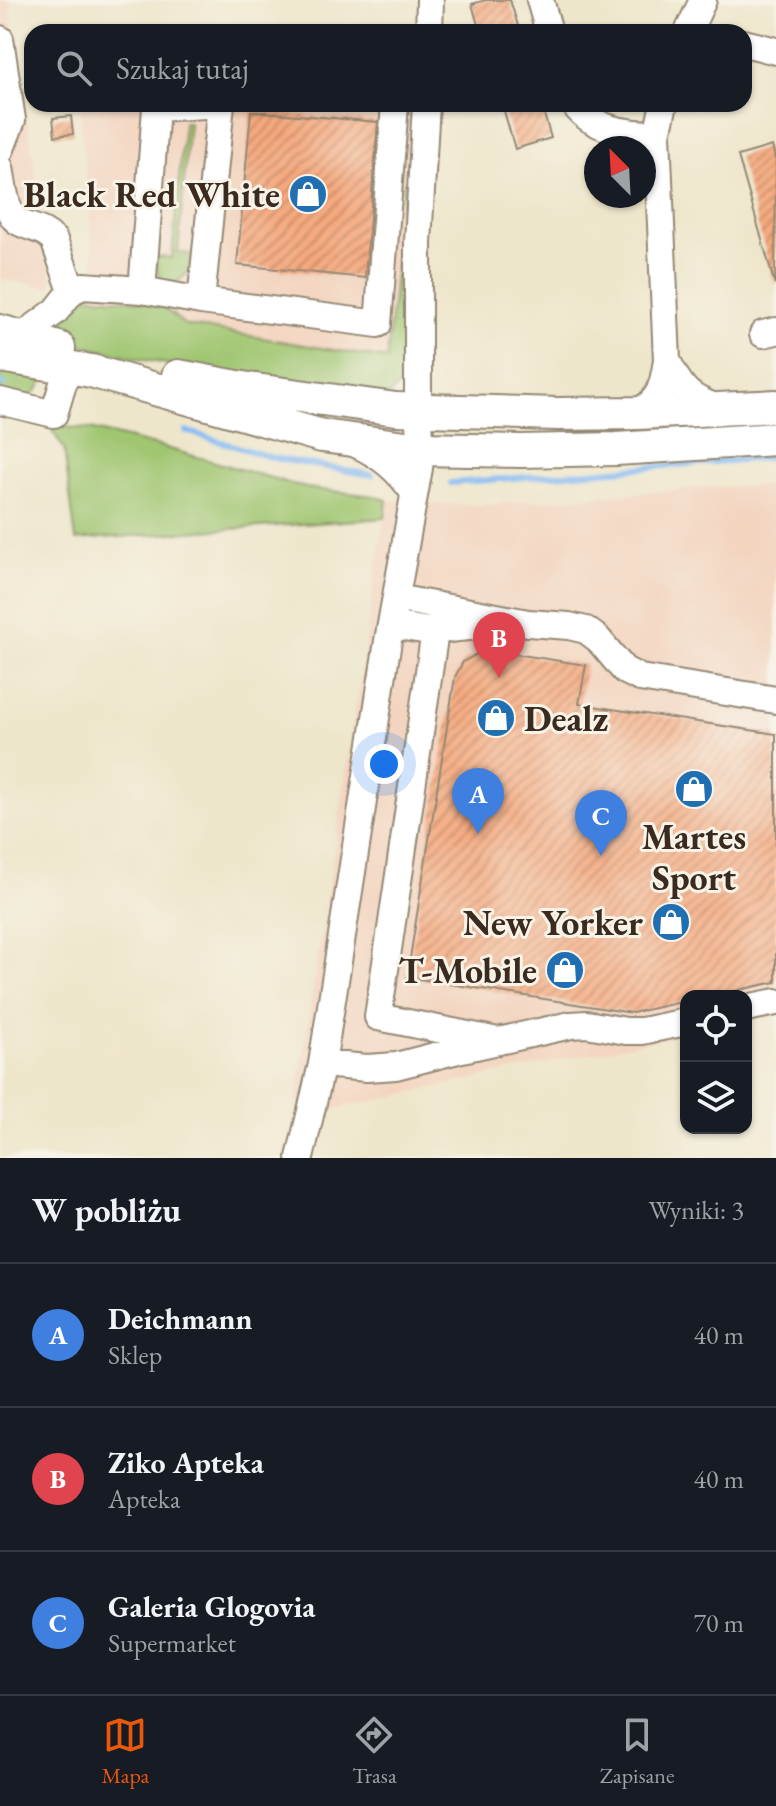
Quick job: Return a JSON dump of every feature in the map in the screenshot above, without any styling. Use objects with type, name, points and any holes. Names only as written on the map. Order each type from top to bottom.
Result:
[{"type":"main road","points":[[7,341],[248,389],[355,404],[558,414],[776,406]]},
{"type":"main road","points":[[7,341],[68,367],[345,440],[421,449],[520,451],[616,449],[776,439]]},
{"type":"street","points":[[429,24],[430,0]]},
{"type":"street","points":[[540,0],[547,24]]},
{"type":"street","points":[[697,24],[703,0]]},
{"type":"street","points":[[0,39],[12,120],[0,151]]},
{"type":"street","points":[[752,47],[774,57]]},
{"type":"street","points":[[142,290],[156,112]]},
{"type":"street","points":[[201,301],[220,112]]},
{"type":"street","points":[[7,341],[56,311],[72,291],[91,286],[142,290],[201,301],[378,324],[394,112]]},
{"type":"street","points":[[300,1158],[322,1064],[421,449],[418,409],[418,242],[426,112]]},
{"type":"street","points":[[581,112],[602,126],[629,134],[657,134]]},
{"type":"street","points":[[637,413],[657,398],[667,360],[657,134],[662,112]]},
{"type":"street","points":[[0,168],[9,212],[20,223],[40,229],[54,240],[72,291]]},
{"type":"street","points":[[667,360],[676,380],[688,395],[725,410]]},
{"type":"street","points":[[0,401],[54,414],[68,367]]},
{"type":"street","points":[[345,440],[384,459],[414,493]]},
{"type":"street","points":[[396,598],[528,623],[586,630],[598,639],[624,670],[640,678],[776,700]]},
{"type":"street","points":[[391,625],[435,631],[528,623]]},
{"type":"street","points":[[435,631],[378,1017],[498,1041]]},
{"type":"street","points":[[752,1007],[776,1002]]},
{"type":"street","points":[[322,1064],[367,1068],[396,1066],[571,1025],[642,1031],[680,1023]]},
{"type":"shaded area","points":[[0,0],[9,0],[53,288],[0,279]]},
{"type":"shaded area","points":[[80,112],[412,112],[388,359],[99,309]]},
{"type":"shaded area","points":[[776,485],[776,1013],[752,999],[752,990],[680,990],[680,1034],[335,1109],[296,1102],[387,500],[481,505]]},
{"type":"green space","points":[[184,122],[189,122],[178,252],[192,255],[185,274],[172,283],[160,278],[157,257],[172,258]]},
{"type":"green space","points":[[404,182],[411,182],[406,362],[402,383],[388,396],[290,387],[129,357],[44,336],[78,302],[89,296],[158,303],[185,325],[387,359]]},
{"type":"green space","points":[[0,370],[43,380],[31,395],[0,392]]},
{"type":"green space","points":[[49,426],[90,429],[306,488],[374,496],[387,500],[385,518],[76,540],[64,449]]},
{"type":"building","points":[[486,0],[510,0],[518,24],[478,24],[472,4]]},
{"type":"building","name":"Black Red White","points":[[251,112],[378,122],[365,278],[237,265]]},
{"type":"building","points":[[504,112],[543,112],[551,138],[515,149]]},
{"type":"building","points":[[71,116],[73,134],[55,136],[53,118]]},
{"type":"building","points":[[772,146],[776,162],[775,285],[738,156]]},
{"type":"building","points":[[496,651],[586,665],[579,704],[776,734],[776,982],[739,990],[680,990],[680,1002],[632,1013],[407,977],[455,677],[463,662],[477,654]]},
{"type":"waterway","points":[[0,383],[4,384]]},
{"type":"waterway","points":[[186,431],[273,458],[372,475]]},
{"type":"waterway","points":[[451,483],[776,457]]},
{"type":"place","name":"Black Red White","points":[[308,194]]},
{"type":"place","name":"Ziko Apteka","points":[[499,678]]},
{"type":"place","name":"Dealz","points":[[496,718]]},
{"type":"place","name":"Martes Sport","points":[[694,789]]},
{"type":"place","name":"Deichmann","points":[[478,834]]},
{"type":"place","name":"Galeria Glogovia","points":[[601,856]]},
{"type":"place","name":"New Yorker","points":[[671,922]]},
{"type":"place","name":"T-Mobile","points":[[565,970]]}]
